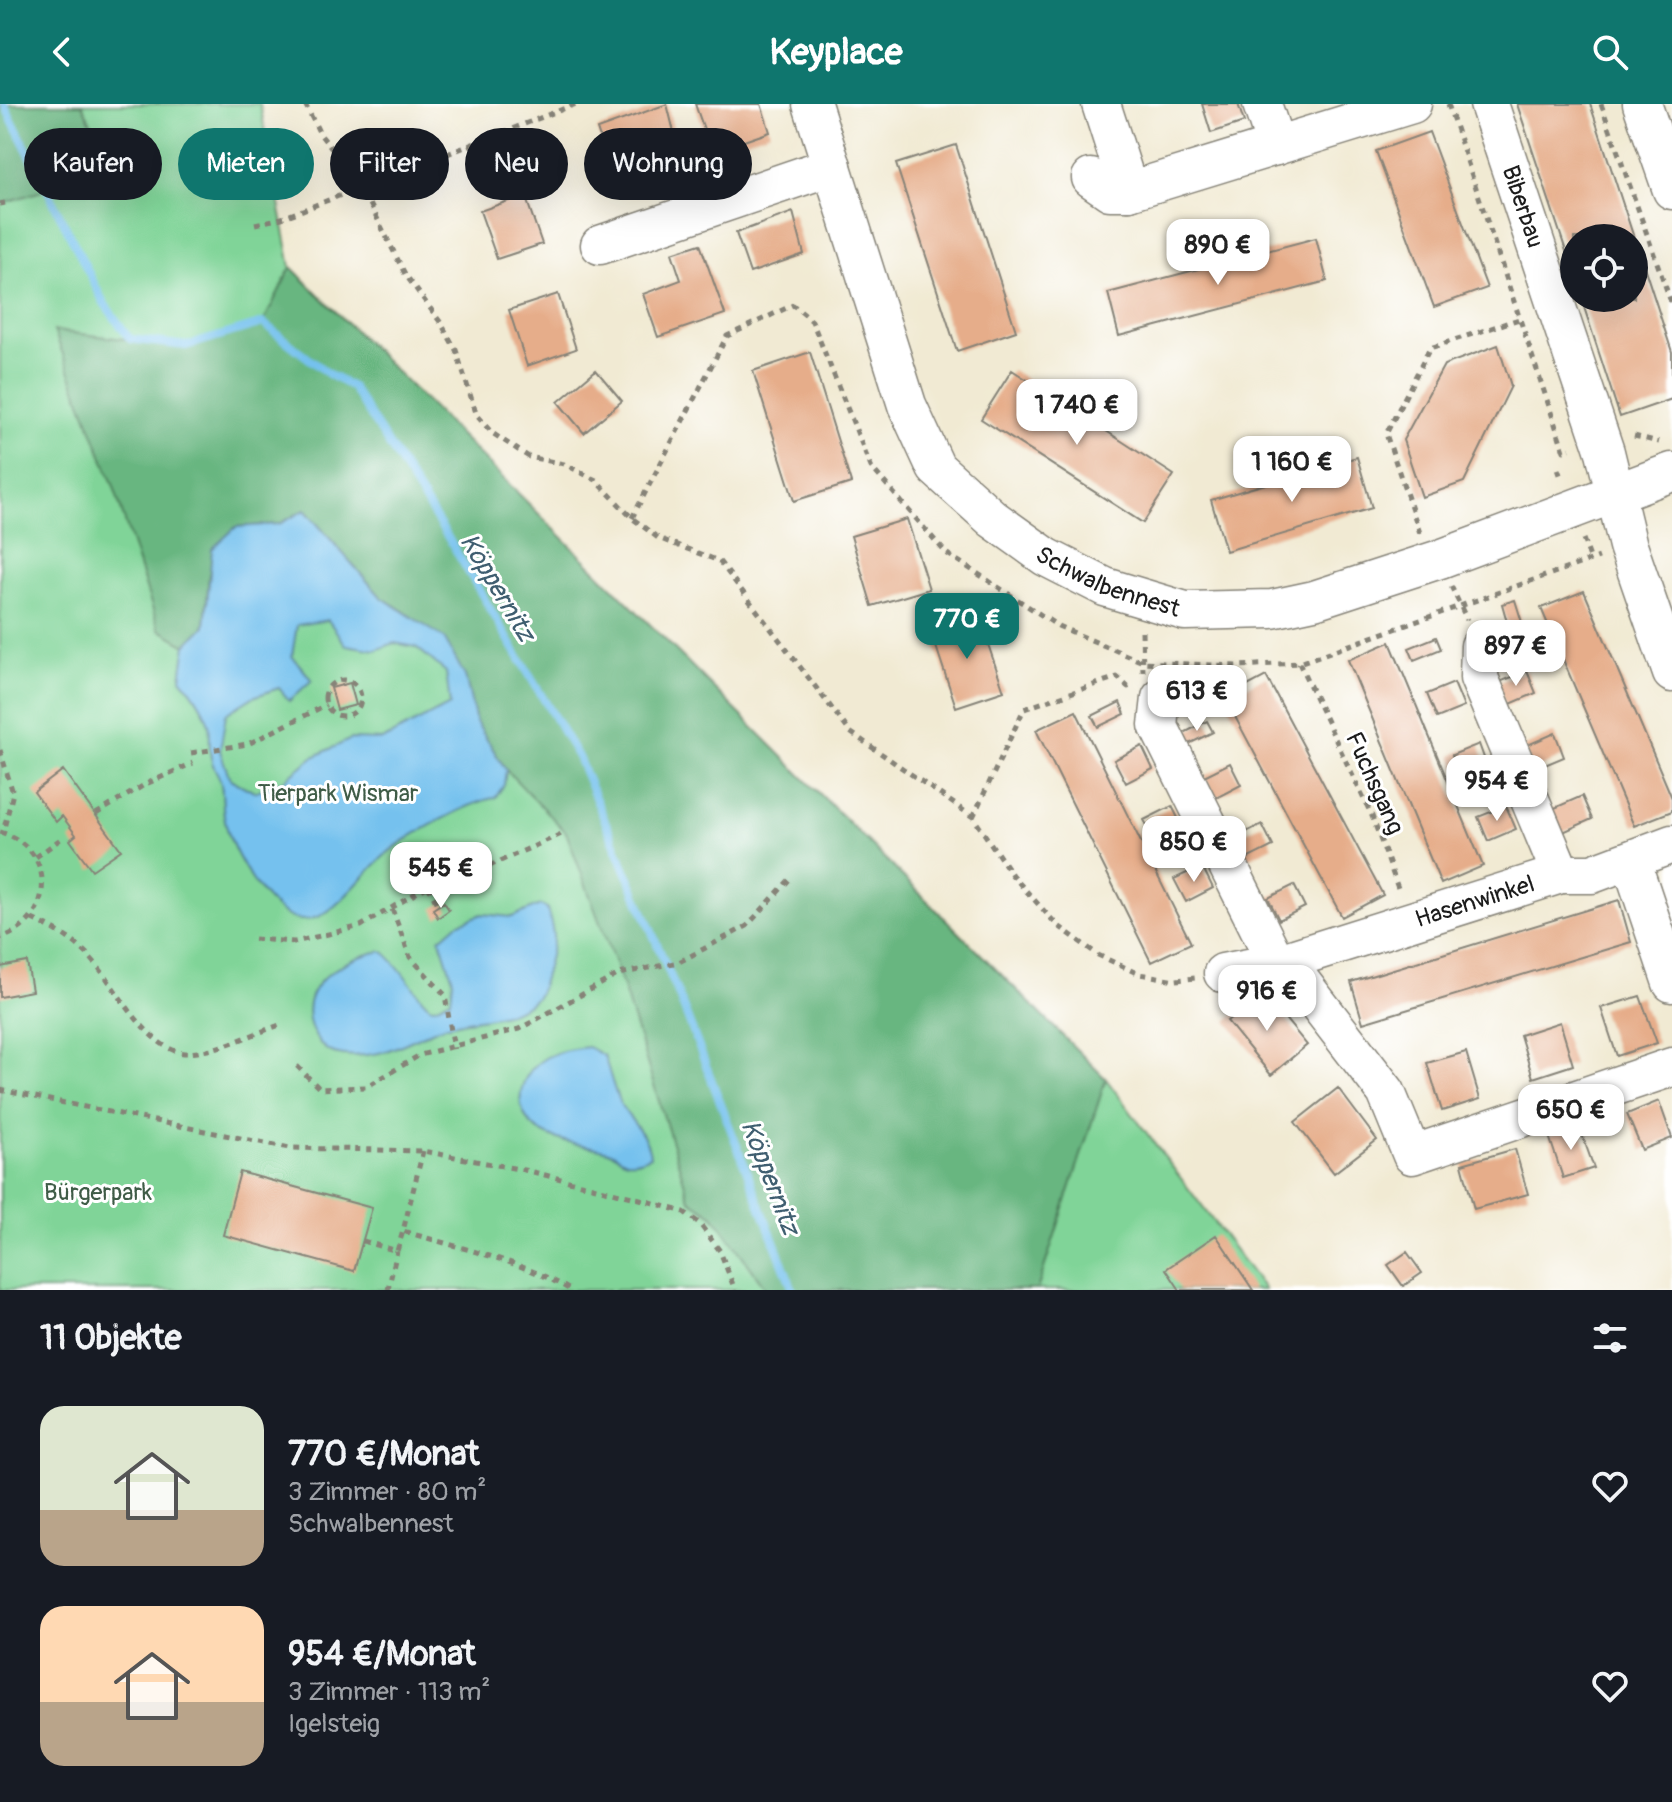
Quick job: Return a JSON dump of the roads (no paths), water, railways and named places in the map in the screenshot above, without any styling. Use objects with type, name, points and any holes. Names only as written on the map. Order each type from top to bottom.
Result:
[{"type":"street","name":"Schwalbennest","points":[[812,104],[907,405],[936,468],[993,519],[1046,557],[1105,587],[1185,611],[1272,609],[1314,600],[1440,559],[1672,472]]},
{"type":"street","points":[[1101,104],[1129,191]]},
{"type":"street","points":[[1262,104],[1276,146]]},
{"type":"street","points":[[1091,178],[1110,191],[1129,191],[1412,104]]},
{"type":"street","name":"Biberbau","points":[[1489,104],[1600,438],[1615,493]]},
{"type":"street","points":[[1642,104],[1672,190]]},
{"type":"street","points":[[600,245],[832,166]]},
{"type":"street","points":[[1615,493],[1628,546],[1672,673]]},
{"type":"street","points":[[1480,646],[1479,678],[1561,874]]},
{"type":"street","points":[[1152,689],[1158,725],[1280,962],[1386,1092],[1412,1155],[1672,1067]]},
{"type":"street","name":"Hasenwinkel","points":[[1223,973],[1280,962],[1561,874],[1592,874],[1672,844]]},
{"type":"street","points":[[1631,861],[1672,983]]},
{"type":"water","points":[[305,510],[381,597],[444,638],[465,676],[476,722],[506,770],[504,785],[495,798],[454,813],[405,841],[383,857],[336,905],[321,916],[306,920],[290,917],[272,904],[239,857],[228,833],[223,811],[220,781],[211,757],[209,725],[198,700],[181,678],[186,645],[205,626],[212,549],[236,527],[279,524]],"holes":[[[328,620],[346,645],[376,650],[394,643],[416,647],[446,672],[450,705],[382,740],[351,739],[313,757],[283,781],[254,792],[230,779],[220,751],[226,714],[253,697],[279,688],[289,701],[312,680],[292,656],[297,625]]]},
{"type":"water","points":[[540,905],[547,909],[553,932],[552,944],[539,993],[526,1005],[502,1015],[447,1025],[373,1054],[331,1052],[315,1036],[308,1013],[310,999],[317,986],[339,967],[382,951],[423,1000],[435,1007],[451,999],[453,980],[440,939],[457,924],[482,914],[512,917]]},
{"type":"water","points":[[588,1047],[604,1056],[619,1101],[643,1135],[650,1156],[627,1161],[611,1152],[558,1139],[539,1130],[525,1115],[522,1088],[531,1070],[552,1055]]},
{"type":"waterway","name":"Köppernitz","points":[[4,104],[104,303],[130,339],[186,346],[263,323],[330,375],[352,387],[447,536],[578,757],[679,996],[793,1290]]},
{"type":"park label","name":"Tierpark Wismar","points":[[338,793]]},
{"type":"park label","name":"Bürgerpark","points":[[98,1192]]}]
